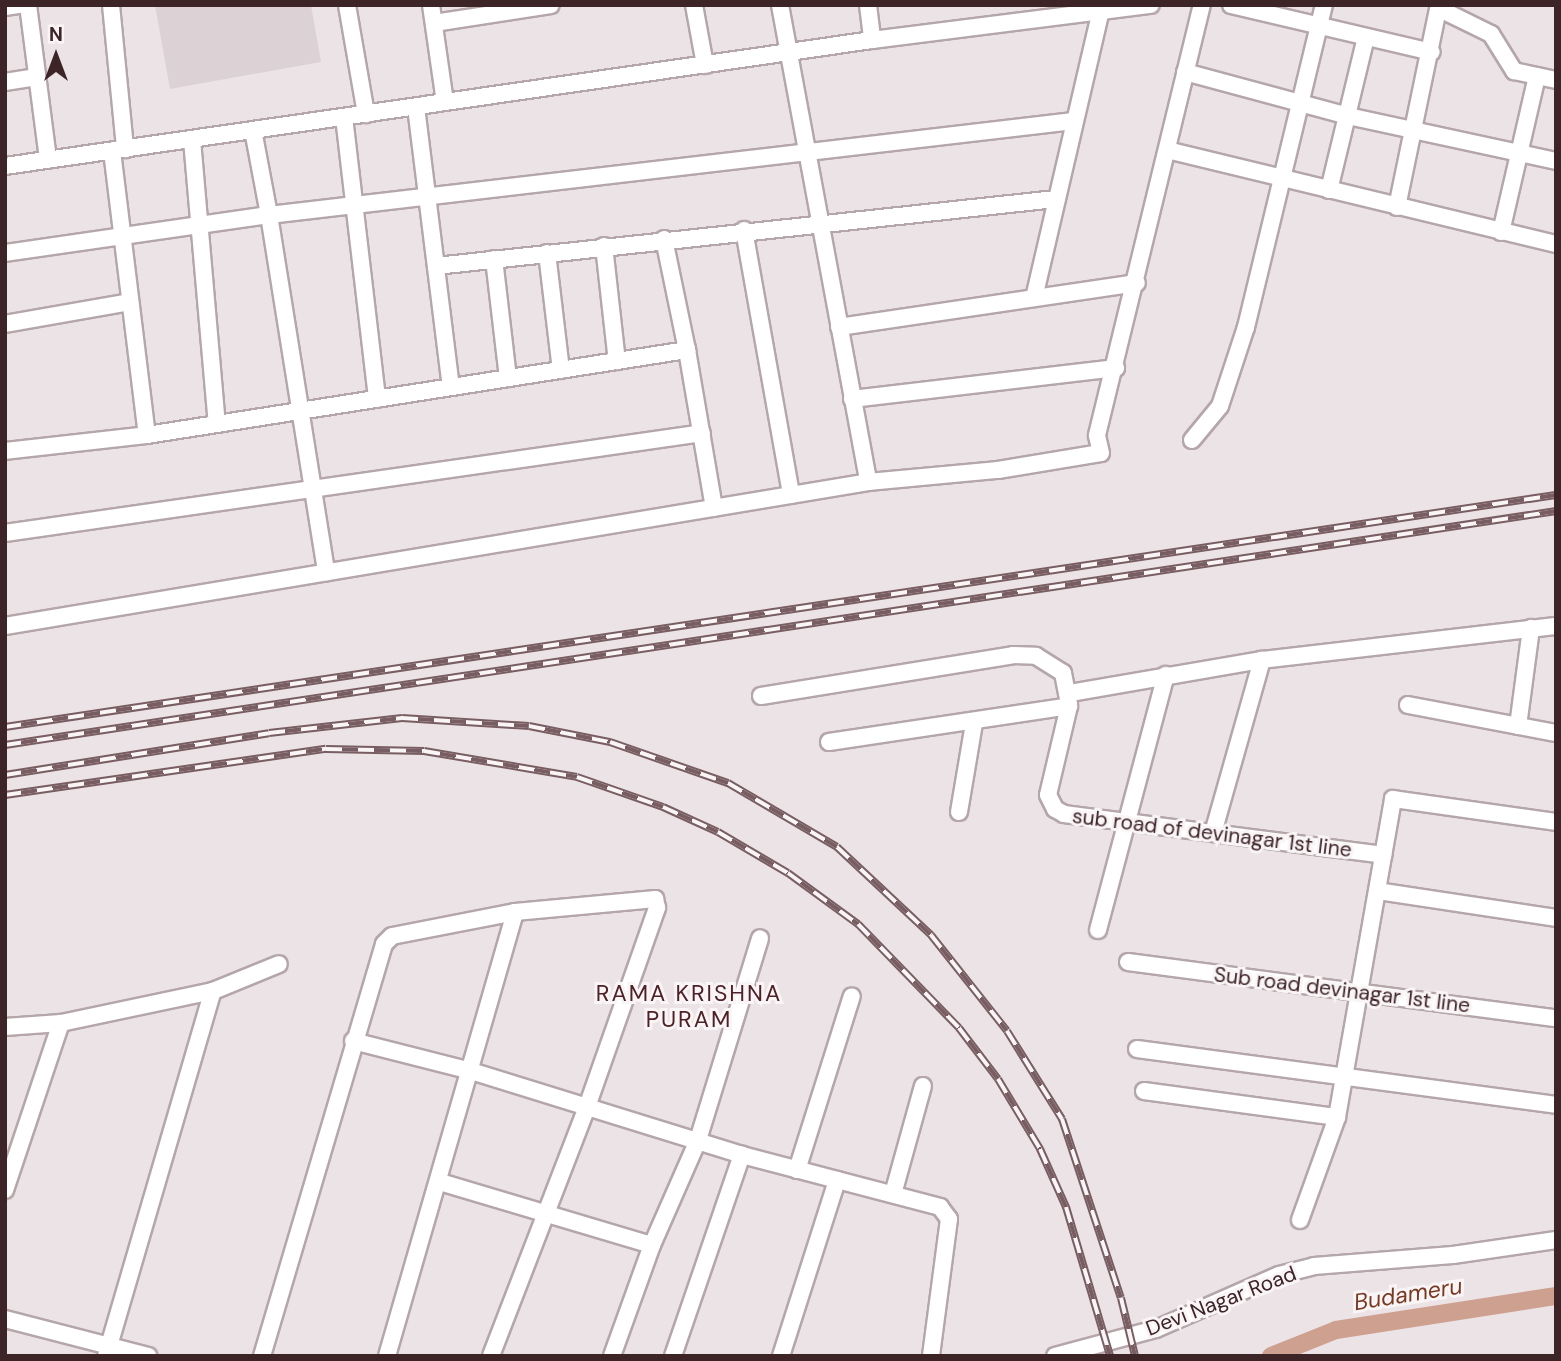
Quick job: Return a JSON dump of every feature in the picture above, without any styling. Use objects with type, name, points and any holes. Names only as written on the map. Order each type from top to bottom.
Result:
[{"type":"street","points":[[5,8],[20,5]]},
{"type":"street","points":[[28,5],[48,160]]},
{"type":"street","points":[[111,5],[122,237],[147,435]]},
{"type":"street","points":[[347,5],[366,114]]},
{"type":"street","points":[[431,5],[445,102]]},
{"type":"street","points":[[434,23],[551,5]]},
{"type":"street","points":[[694,5],[705,65]]},
{"type":"street","points":[[780,5],[868,482]]},
{"type":"street","points":[[868,5],[872,40]]},
{"type":"street","points":[[5,166],[872,40],[1102,8],[1151,5]]},
{"type":"street","points":[[5,626],[868,482],[998,470],[1101,453],[1097,435],[1138,284],[1202,5]]},
{"type":"street","points":[[1231,5],[1432,52]]},
{"type":"street","points":[[1192,440],[1213,418],[1225,394],[1284,179],[1299,103],[1324,5]]},
{"type":"street","points":[[1397,207],[1440,7],[1491,34],[1514,71],[1556,80]]},
{"type":"street","points":[[1034,298],[1102,8]]},
{"type":"street","points":[[1329,190],[1366,37]]},
{"type":"street","points":[[1185,72],[1348,117],[1556,161]]},
{"type":"street","points":[[1502,232],[1537,76]]},
{"type":"street","points":[[5,82],[37,77]]},
{"type":"street","points":[[416,107],[451,387]]},
{"type":"street","points":[[344,117],[377,399]]},
{"type":"street","points":[[5,253],[269,215],[1074,121]]},
{"type":"street","points":[[253,130],[326,572]]},
{"type":"street","points":[[192,139],[197,226],[217,423]]},
{"type":"street","points":[[1167,150],[1556,244]]},
{"type":"street","points":[[436,266],[820,221],[1056,199]]},
{"type":"street","points":[[744,230],[791,495]]},
{"type":"street","points":[[664,239],[687,350],[714,508]]},
{"type":"street","points":[[604,246],[617,361]]},
{"type":"street","points":[[547,253],[561,370]]},
{"type":"street","points":[[494,259],[508,378]]},
{"type":"street","points":[[839,327],[1138,284]]},
{"type":"street","points":[[5,324],[130,302]]},
{"type":"street","points":[[5,451],[147,435],[297,409],[687,350]]},
{"type":"street","points":[[852,399],[1116,368]]},
{"type":"street","points":[[5,533],[310,486],[702,433]]},
{"type":"street","points":[[829,742],[974,723],[1166,676],[1262,660],[1556,626]]},
{"type":"street","points":[[1518,726],[1531,628]]},
{"type":"street","points":[[761,696],[1013,654],[1048,661],[1063,673],[1070,699]]},
{"type":"street","points":[[1213,833],[1262,660]]},
{"type":"street","points":[[1098,930],[1166,676]]},
{"type":"street","name":"sub road of devinagar 1st line","points":[[1070,699],[1048,795],[1051,804],[1064,814],[1383,855]]},
{"type":"street","points":[[1408,705],[1556,733]]},
{"type":"street","points":[[959,812],[974,723]]},
{"type":"street","points":[[1300,1220],[1337,1117],[1393,799],[1556,822]]},
{"type":"street","points":[[1378,891],[1556,918]]},
{"type":"street","points":[[262,1356],[379,954],[392,936],[515,912],[655,900],[657,908],[587,1107],[491,1356]]},
{"type":"street","points":[[387,1356],[440,1182],[515,912]]},
{"type":"street","points":[[612,1356],[652,1245],[698,1140],[760,938]]},
{"type":"street","name":"Sub road devinagar 1st line","points":[[1128,962],[1556,1018]]},
{"type":"street","points":[[5,1027],[61,1023],[213,991],[279,964]]},
{"type":"street","points":[[107,1350],[213,991]]},
{"type":"street","points":[[797,1170],[852,996]]},
{"type":"street","points":[[5,1190],[61,1023]]},
{"type":"street","points":[[353,1041],[471,1071],[741,1155],[940,1207],[949,1219],[930,1356]]},
{"type":"street","points":[[1137,1049],[1556,1104]]},
{"type":"street","points":[[893,1194],[923,1086]]},
{"type":"street","points":[[1144,1091],[1337,1117]]},
{"type":"street","points":[[673,1356],[741,1155]]},
{"type":"street","points":[[781,1356],[837,1180]]},
{"type":"street","points":[[440,1182],[652,1245]]},
{"type":"street","name":"Devi Nagar Road","points":[[1055,1356],[1156,1329],[1279,1275],[1314,1266],[1452,1255],[1556,1240]]},
{"type":"street","points":[[5,1318],[107,1350],[148,1356]]},
{"type":"shaded area","points":[[155,5],[311,5],[321,62],[170,89]]},
{"type":"waterway","name":"Budameru","points":[[1271,1356],[1336,1330],[1556,1296]]},
{"type":"railway","points":[[5,727],[1556,495]]},
{"type":"railway","points":[[5,745],[1556,511]]},
{"type":"railway","points":[[5,775],[269,733],[402,718],[529,726],[610,742],[728,783],[837,847],[931,935],[1007,1031],[1062,1119],[1121,1298],[1135,1356]]},
{"type":"railway","points":[[5,795],[326,749],[424,751],[577,777],[663,807],[718,832],[788,873],[858,924],[959,1028],[998,1079],[1040,1149],[1066,1207],[1110,1356]]},
{"type":"district","name":"RAMA KRISHNA PURAM","points":[[689,1006]]}]
